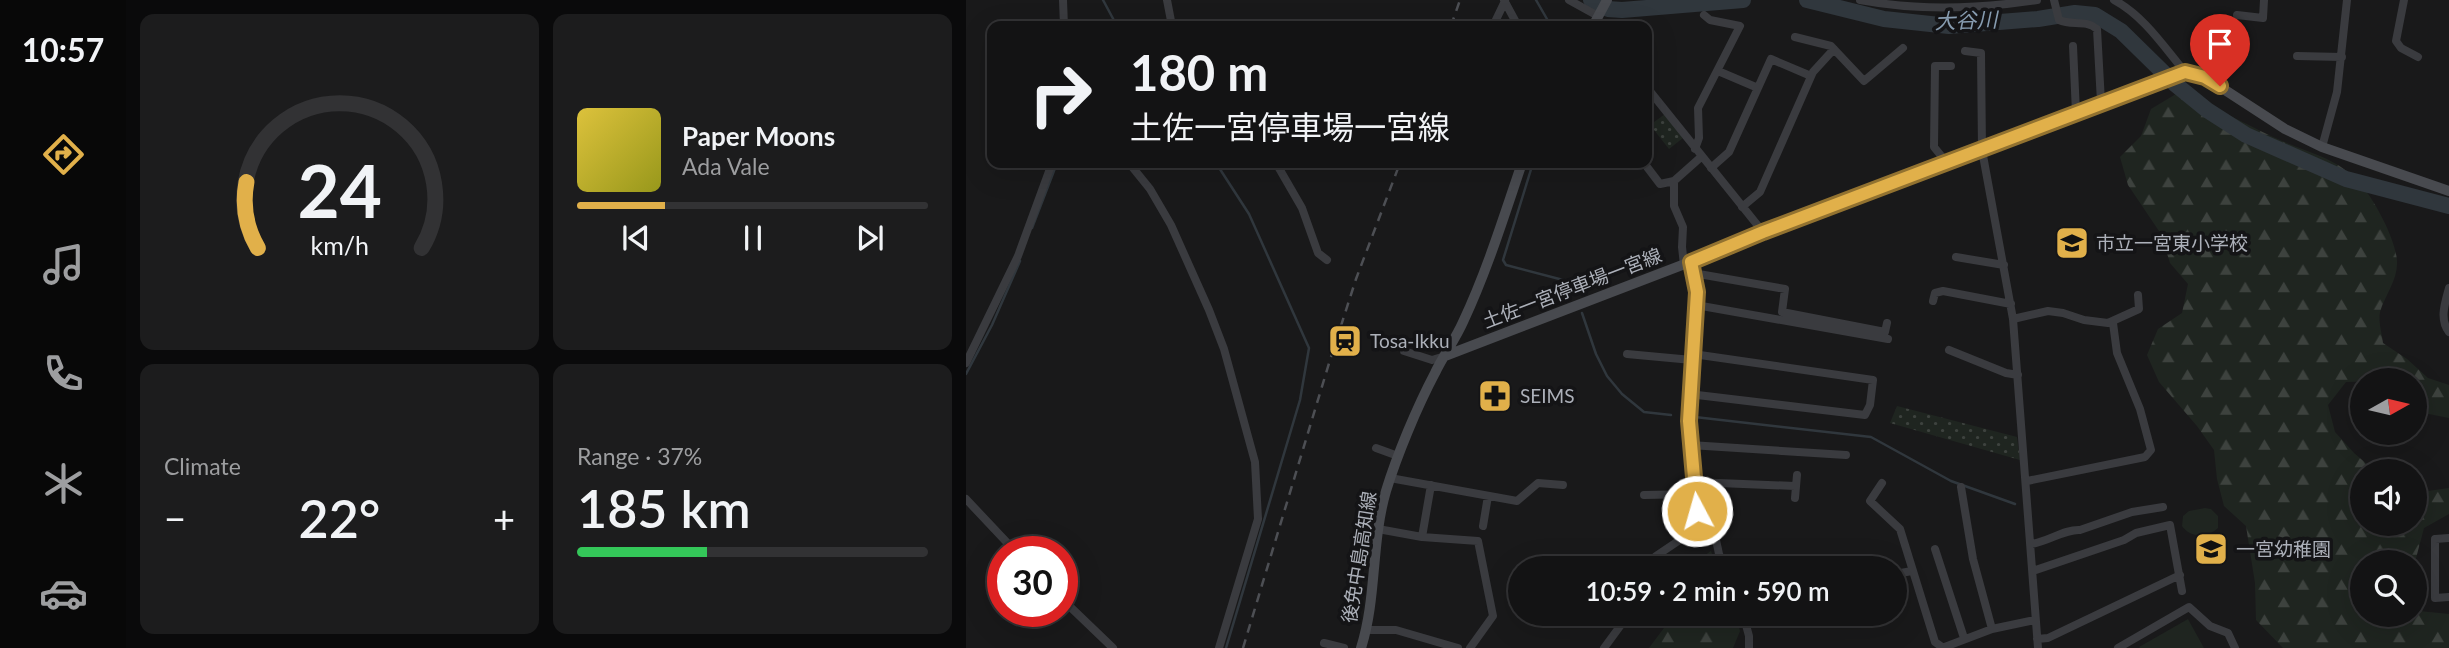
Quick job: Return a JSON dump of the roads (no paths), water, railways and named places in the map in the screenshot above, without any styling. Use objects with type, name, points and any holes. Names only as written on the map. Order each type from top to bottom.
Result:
[{"type":"main road","points":[[1595,21],[1607,0]]},
{"type":"main road","points":[[2185,72],[2205,77],[2285,129],[2322,147],[2449,191]]},
{"type":"main road","name":"土佐一宮停車場一宮線","points":[[1445,356],[1689,267],[1763,232],[2185,72]]},
{"type":"main road","name":"後免中島高知線","points":[[1361,648],[1367,629],[1378,529],[1390,478],[1434,374],[1463,324],[1489,261],[1520,168]]},
{"type":"street","points":[[1062,0],[1064,21]]},
{"type":"street","points":[[1167,0],[1171,21]]},
{"type":"street","points":[[1569,0],[1595,21]]},
{"type":"street","points":[[1860,0],[1928,7],[1977,7],[2036,0]]},
{"type":"street","points":[[2054,0],[2059,20],[2064,23],[2085,23],[2096,29],[2099,36],[2101,102]]},
{"type":"street","points":[[2114,0],[2126,6],[2148,27],[2185,72]]},
{"type":"street","points":[[2126,6],[2134,0]]},
{"type":"street","points":[[2237,15],[2263,18],[2264,0]]},
{"type":"street","points":[[2322,147],[2337,92],[2347,0]]},
{"type":"street","points":[[2404,0],[2396,41],[2401,48],[2418,57]]},
{"type":"street","points":[[1495,21],[1504,1]]},
{"type":"street","points":[[1504,1],[1515,21]]},
{"type":"street","points":[[1695,149],[1699,138],[1698,108],[1740,26],[1710,20],[1704,15]]},
{"type":"street","points":[[1795,37],[1831,46],[1864,81],[1903,48]]},
{"type":"street","points":[[2073,46],[2076,113]]},
{"type":"street","points":[[1742,207],[1760,192],[1811,76],[1834,49]]},
{"type":"street","points":[[1965,51],[1981,53],[1982,150],[2013,319],[2037,644],[2180,575]]},
{"type":"street","points":[[2297,56],[2342,57]]},
{"type":"street","points":[[1711,168],[1729,152],[1771,60],[1811,76]]},
{"type":"street","points":[[1947,163],[1934,148],[1935,66],[1951,66]]},
{"type":"street","points":[[1718,71],[1758,88]]},
{"type":"street","points":[[1652,94],[1763,232]]},
{"type":"street","points":[[1648,168],[1660,184],[1674,181],[1701,157]]},
{"type":"street","points":[[966,363],[1018,256],[1050,168]]},
{"type":"street","points":[[1133,168],[1150,189],[1171,225],[1209,310],[1224,349],[1255,462],[1258,519],[1219,648]]},
{"type":"street","points":[[1279,168],[1302,208],[1318,253],[1327,260]]},
{"type":"street","points":[[1674,181],[1674,206],[1683,227],[1682,247],[1697,292],[1689,394],[1690,445],[1699,527]]},
{"type":"street","points":[[1956,257],[2004,265]]},
{"type":"street","points":[[1689,267],[1785,289],[1782,312],[1885,332],[1887,323]]},
{"type":"street","points":[[2449,288],[2444,321],[2449,332]]},
{"type":"street","points":[[1933,302],[1935,293],[1943,291],[2011,304]]},
{"type":"street","points":[[2013,319],[2048,311],[2099,323],[2113,323],[2139,309],[2138,295]]},
{"type":"street","points":[[1696,305],[1888,339]]},
{"type":"street","points":[[2027,481],[2145,457],[2151,450],[2140,409],[2117,353],[2113,323]]},
{"type":"street","points":[[1949,350],[2006,373],[2018,375]]},
{"type":"street","points":[[1404,351],[1432,360],[1445,356]]},
{"type":"street","points":[[1628,354],[1692,357],[1873,380],[1870,405],[1865,415],[1689,394]]},
{"type":"street","points":[[1690,445],[1846,455]]},
{"type":"street","points":[[1376,448],[1398,456]]},
{"type":"street","points":[[1794,498],[1797,475]]},
{"type":"street","points":[[1390,478],[1517,501],[1538,483],[1563,485]]},
{"type":"street","points":[[1694,482],[1795,486]]},
{"type":"street","points":[[1882,483],[1870,501],[1900,529],[1935,642],[1942,648],[1992,629],[2035,620]]},
{"type":"street","points":[[1422,537],[1431,485]]},
{"type":"street","points":[[1962,487],[1973,558],[1992,629]]},
{"type":"street","points":[[1644,495],[1695,494]]},
{"type":"street","points":[[1483,526],[1488,496]]},
{"type":"street","points":[[966,499],[1000,536]]},
{"type":"street","points":[[2031,544],[2132,512],[2163,507]]},
{"type":"street","points":[[2033,571],[2124,540],[2136,533],[2170,526],[2182,591]]},
{"type":"street","points":[[1656,556],[1699,527]]},
{"type":"street","points":[[1699,527],[1715,535],[1720,556]]},
{"type":"street","points":[[1378,529],[1422,537],[1478,541],[1493,616],[1470,648]]},
{"type":"street","points":[[2449,538],[2435,538],[2434,568],[2435,598],[2449,597]]},
{"type":"street","points":[[1935,549],[1964,638]]},
{"type":"street","points":[[1907,572],[1912,571]]},
{"type":"street","points":[[2118,648],[2189,607],[2210,626],[2228,633],[2235,648]]},
{"type":"street","points":[[1078,614],[1113,648]]},
{"type":"street","points":[[1604,648],[1620,626]]},
{"type":"street","points":[[1746,626],[1749,648]]},
{"type":"street","points":[[1367,629],[1395,630],[1458,648]]},
{"type":"street","points":[[1324,643],[1344,648]]},
{"type":"waterway","points":[[1103,0],[1114,21]]},
{"type":"waterway","points":[[1536,0],[1548,21]]},
{"type":"waterway","name":"大谷川","points":[[1591,0],[1608,9],[1622,10],[1743,0]]},
{"type":"waterway","name":"大谷川","points":[[1807,0],[1884,19],[1949,26],[2038,19],[2075,13],[2095,15],[2121,31],[2175,84],[2207,110],[2246,135],[2346,179],[2449,206]]},
{"type":"waterway","points":[[1032,228],[1055,168]]},
{"type":"waterway","points":[[1219,168],[1249,214],[1309,348],[1300,400],[1226,648]]},
{"type":"waterway","points":[[1531,168],[1503,260],[1506,265],[1567,281],[1575,294]]},
{"type":"waterway","points":[[966,374],[992,325],[1020,261]]},
{"type":"waterway","points":[[1582,313],[1596,354],[1607,376],[1622,394],[1644,412],[1671,415]]},
{"type":"waterway","points":[[1695,417],[1871,437],[1951,481],[2015,504]]},
{"type":"railway","points":[[1453,21],[1460,0]]},
{"type":"railway","points":[[1243,648],[1356,279],[1398,168]]},
{"type":"place","name":"市立一宮東小学校","points":[[2072,243]]},
{"type":"place","name":"Tosa-Ikku","points":[[1345,341]]},
{"type":"place","name":"SEIMS","points":[[1495,396]]},
{"type":"place","name":"一宮幼稚園","points":[[2211,549]]}]
